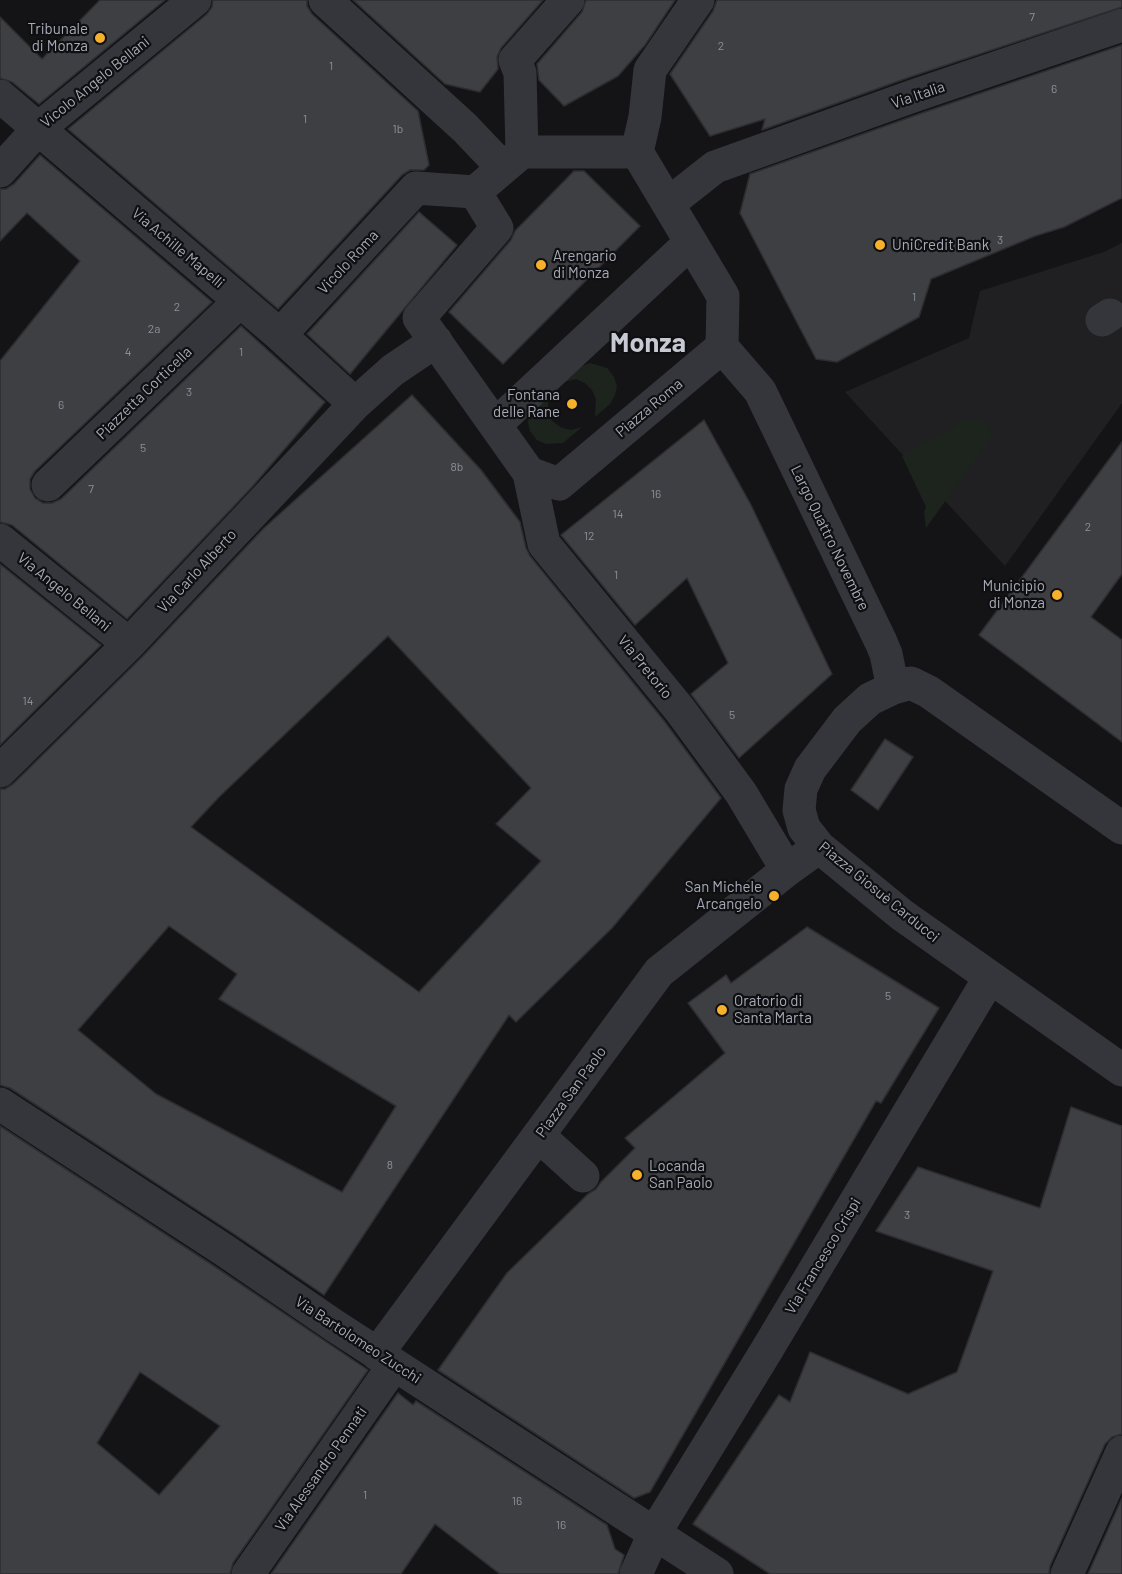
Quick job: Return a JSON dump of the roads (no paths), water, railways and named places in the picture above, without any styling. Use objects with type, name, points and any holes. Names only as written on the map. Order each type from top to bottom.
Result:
[{"type":"street","name":"Vicolo Angelo Bellani","points":[[0,171],[38,129],[195,0]]},
{"type":"street","points":[[325,0],[465,128],[512,160]]},
{"type":"street","points":[[512,160],[520,74],[515,60],[568,0]]},
{"type":"street","points":[[698,0],[650,70],[645,117],[637,152],[723,296],[722,346]]},
{"type":"street","name":"Via Italia","points":[[668,204],[715,167],[1122,25]]},
{"type":"street","name":"Via Achille Mapelli","points":[[0,96],[280,335],[355,404]]},
{"type":"street","points":[[530,473],[419,318],[498,228],[475,192],[512,160],[637,152]]},
{"type":"street","name":"Vicolo Roma","points":[[280,335],[416,188],[475,192]]},
{"type":"street","points":[[495,425],[691,242]]},
{"type":"street","name":"Piazzetta Corticella","points":[[48,485],[240,301]]},
{"type":"street","name":"Via Carlo Alberto","points":[[0,771],[129,644],[355,404],[393,370],[436,341]]},
{"type":"street","name":"Largo Quattro Novembre","points":[[722,346],[760,390],[886,654],[893,688]]},
{"type":"street","name":"Piazza Roma","points":[[530,473],[559,484],[722,346]]},
{"type":"street","name":"Via Pretorio","points":[[530,473],[544,544],[680,710],[741,793],[801,860]]},
{"type":"street","name":"Via Angelo Bellani","points":[[0,540],[129,644]]},
{"type":"street","name":"Piazza Giosuè Carducci","points":[[1122,828],[929,692],[911,683],[893,688],[870,699],[847,720],[810,769],[801,789],[799,810],[804,828],[801,860],[903,915],[1122,1070]]},
{"type":"street","name":"Piazza San Paolo","points":[[386,1359],[539,1136],[659,972],[801,860]]},
{"type":"street","name":"Via Francesco Crispi","points":[[636,1574],[654,1534],[990,977]]},
{"type":"street","name":"Via Bartolomeo Zucchi","points":[[0,1104],[717,1574]]},
{"type":"street","points":[[539,1136],[583,1176]]},
{"type":"street","name":"Via Alessandro Pennati","points":[[248,1574],[386,1359]]},
{"type":"street","points":[[1067,1574],[1122,1452]]},
{"type":"place","name":"Tribunale di Monza","points":[[100,38]]},
{"type":"place","name":"UniCredit Bank","points":[[880,245]]},
{"type":"place","name":"Arengario di Monza","points":[[541,265]]},
{"type":"place","name":"Fontana delle Rane","points":[[572,404]]},
{"type":"place","name":"Municipio di Monza","points":[[1057,595]]},
{"type":"place","name":"San Michele Arcangelo","points":[[774,896]]},
{"type":"place","name":"Oratorio di Santa Marta","points":[[722,1010]]},
{"type":"place","name":"Locanda San Paolo","points":[[637,1175]]},
{"type":"district","name":"Monza","points":[[648,343]]}]
